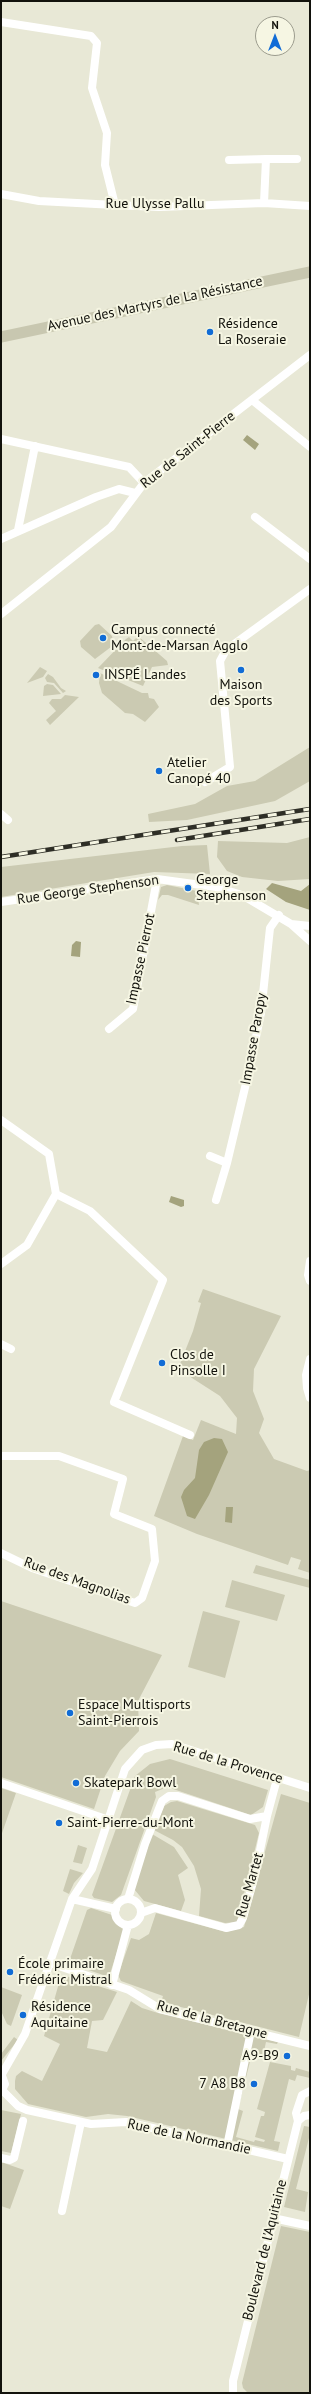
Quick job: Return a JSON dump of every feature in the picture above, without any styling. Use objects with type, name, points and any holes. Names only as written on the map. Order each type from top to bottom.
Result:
[{"type":"main road","name":"Avenue des Martyrs de La Résistance","points":[[1,337],[310,272]]},
{"type":"street","points":[[1,22],[91,36],[97,43],[92,88],[107,133],[105,165],[115,205]]},
{"type":"street","points":[[264,203],[266,159]]},
{"type":"street","points":[[229,160],[297,159]]},
{"type":"street","name":"Rue Ulysse Pallu","points":[[1,194],[39,201],[159,207],[264,203],[310,206]]},
{"type":"street","name":"Rue de Saint-Pierre","points":[[1,614],[111,527],[135,493],[144,483],[310,355]]},
{"type":"street","points":[[252,400],[310,447]]},
{"type":"street","points":[[1,439],[129,467],[144,483]]},
{"type":"street","points":[[18,530],[35,446]]},
{"type":"street","points":[[1,539],[18,530],[119,489],[135,493]]},
{"type":"street","points":[[255,517],[310,559]]},
{"type":"street","points":[[205,782],[230,767],[220,660],[226,650],[310,589]]},
{"type":"street","points":[[1,814],[8,820]]},
{"type":"street","name":"Rue George Stephenson","points":[[1,902],[157,879],[216,886],[242,895],[279,915],[310,941]]},
{"type":"street","name":"Impasse Pierrot","points":[[109,1029],[133,1009],[157,879]]},
{"type":"street","name":"Impasse Paropy","points":[[216,1200],[227,1163],[261,1013],[270,928],[279,915]]},
{"type":"street","points":[[291,924],[310,926]]},
{"type":"street","points":[[1,1120],[49,1154],[56,1194],[27,1245],[1,1264]]},
{"type":"street","points":[[210,1156],[227,1163]]},
{"type":"street","points":[[56,1194],[90,1211],[163,1280],[114,1402],[190,1435]]},
{"type":"street","points":[[310,1261],[308,1275],[310,1281]]},
{"type":"street","points":[[1,1344],[11,1349]]},
{"type":"street","points":[[310,1359],[306,1375],[307,1388],[310,1398]]},
{"type":"street","name":"Rue des Magnolias","points":[[1,1456],[59,1456],[123,1479],[114,1514],[152,1529],[155,1561],[142,1598],[135,1603],[32,1568],[1,1553]]},
{"type":"street","name":"Rue de la Provence","points":[[1,2073],[25,2034],[72,1899],[92,1869],[128,1764],[142,1750],[156,1745],[172,1744],[277,1779],[310,1788]]},
{"type":"street","name":"Rue Martet","points":[[141,1913],[155,1908],[226,1928],[239,1925],[243,1918],[255,1875],[267,1816],[277,1779]]},
{"type":"street","points":[[1,1783],[109,1820]]},
{"type":"street","points":[[128,1899],[145,1844],[162,1801],[168,1796],[178,1796],[250,1819],[267,1816]]},
{"type":"street","points":[[72,1899],[116,1909]]},
{"type":"street","points":[[128,1899],[136,1902],[141,1913],[136,1923],[128,1925],[118,1920],[116,1909],[120,1902],[128,1899]]},
{"type":"street","points":[[112,1985],[128,1925]]},
{"type":"street","name":"Rue de la Bretagne","points":[[50,1963],[129,1990],[160,2009],[310,2046]]},
{"type":"street","points":[[227,2146],[251,2031]]},
{"type":"street","points":[[1,2073],[5,2080],[2,2091]]},
{"type":"street","name":"Rue de la Normandie","points":[[2,2091],[18,2106],[26,2110],[91,2124],[126,2122],[288,2159]]},
{"type":"street","name":"Boulevard de l'Aquitaine","points":[[233,2393],[233,2381],[298,2121],[296,2113],[302,2095],[310,2091]]},
{"type":"street","points":[[298,2121],[304,2116],[310,2115]]},
{"type":"street","points":[[1,2158],[10,2160],[14,2158],[23,2121]]},
{"type":"street","points":[[62,2211],[82,2122]]},
{"type":"street","points":[[273,2218],[310,2226]]},
{"type":"green space","points":[[99,624],[112,636],[113,641],[111,647],[95,659],[81,647],[80,641],[95,625]]},
{"type":"green space","points":[[138,636],[167,661],[168,665],[152,667],[143,686],[98,668],[126,639],[129,637],[133,641]]},
{"type":"green space","points":[[40,667],[47,671],[43,677],[27,683]]},
{"type":"green space","points":[[100,673],[142,693],[148,693],[149,698],[154,699],[159,707],[145,722],[133,714],[125,713],[102,693],[99,683]]},
{"type":"green space","points":[[48,674],[53,677],[61,688],[66,691],[63,693],[54,683],[47,682],[45,678]]},
{"type":"green space","points":[[47,684],[53,685],[61,694],[43,696],[44,686]]},
{"type":"green space","points":[[65,695],[79,697],[50,725],[46,720],[56,711],[49,703],[52,699],[61,699]]},
{"type":"green space","points":[[310,747],[310,781],[275,801],[187,820],[149,822],[148,814],[195,804],[227,786],[255,781]]},
{"type":"green space","points":[[310,837],[310,879],[278,881],[242,877],[227,871],[217,857],[218,841],[287,843]]},
{"type":"green space","points":[[207,845],[210,874],[154,872],[1,897],[1,867],[182,846]]},
{"type":"green space","points":[[167,885],[197,891],[199,905],[168,895],[162,895],[158,900],[161,887]]},
{"type":"green space","points":[[203,1289],[281,1316],[254,1369],[253,1391],[264,1419],[259,1433],[274,1459],[307,1471],[310,1470],[310,1573],[298,1569],[301,1560],[291,1557],[288,1565],[197,1534],[154,1516],[183,1436],[193,1440],[201,1420],[236,1434],[237,1418],[220,1396],[178,1369],[193,1331],[201,1303],[198,1302]]},
{"type":"green space","points":[[256,1565],[310,1580],[310,1588],[253,1573]]},
{"type":"green space","points":[[232,1580],[285,1595],[277,1621],[225,1607]]},
{"type":"green space","name":"Espace Multisports Saint-Pierrois","points":[[1,1601],[162,1655],[138,1701],[139,1731],[120,1751],[105,1776],[94,1809],[1,1777]]},
{"type":"green space","points":[[203,1611],[240,1621],[225,1678],[188,1667]]},
{"type":"green space","points":[[170,1759],[268,1790],[263,1807],[251,1815],[173,1789],[170,1786],[155,1792],[156,1797],[121,1895],[112,1902],[94,1898],[92,1895],[135,1776],[150,1764]]},
{"type":"green space","points":[[1,1788],[16,1793],[1,1836]]},
{"type":"green space","points":[[281,1794],[310,1803],[310,1990],[299,2037],[161,2002],[163,1996],[121,1981],[118,1975],[131,1938],[139,1940],[149,1934],[156,1913],[226,1932],[244,1927]]},
{"type":"green space","points":[[177,1801],[255,1825],[259,1833],[237,1922],[225,1923],[199,1916],[201,1889],[194,1866],[182,1847],[173,1840],[154,1830],[164,1806],[171,1802]]},
{"type":"green space","points":[[152,1834],[174,1847],[188,1868],[178,1875],[185,1900],[181,1911],[144,1901],[134,1889]]},
{"type":"green space","points":[[78,1845],[87,1848],[82,1864],[73,1862]]},
{"type":"green space","points":[[70,1869],[83,1873],[74,1883],[69,1894],[63,1891]]},
{"type":"green space","points":[[91,1908],[112,1915],[115,1923],[124,1930],[109,1977],[71,1964],[70,1959],[87,1910]]},
{"type":"green space","points":[[66,1976],[117,1992],[103,2020],[92,2021],[87,2048],[107,2052],[131,2001],[142,2008],[158,2013],[278,2042],[277,2044],[266,2042],[263,2056],[252,2054],[238,2109],[243,2111],[236,2137],[254,2142],[255,2140],[264,2142],[265,2140],[255,2137],[261,2116],[264,2116],[265,2112],[257,2109],[270,2062],[291,2066],[291,2070],[295,2071],[296,2068],[310,2072],[310,2078],[297,2075],[295,2081],[289,2079],[274,2141],[280,2142],[278,2151],[127,2116],[108,2114],[86,2117],[28,2104],[15,2089],[16,2076],[22,2071],[42,2081],[60,2044],[44,2036],[59,1983]]},
{"type":"green space","points":[[1,1987],[22,1995],[11,2026],[7,2024],[1,2011]]},
{"type":"green space","points":[[14,2037],[18,2040],[1,2061],[1,2054]]},
{"type":"green space","points":[[1,2110],[21,2114],[11,2153],[1,2151]]},
{"type":"green space","points":[[304,2126],[310,2127],[310,2134],[296,2189],[308,2192],[305,2212],[284,2207]]},
{"type":"green space","points":[[1,2162],[24,2170],[10,2209],[1,2206]]},
{"type":"green space","points":[[281,2226],[310,2232],[310,2393],[248,2393],[243,2388],[242,2383]]},
{"type":"shaded area","points":[[247,435],[259,444],[255,450],[243,440]]},
{"type":"shaded area","points":[[272,883],[301,891],[310,884],[310,910],[286,902],[266,889]]},
{"type":"shaded area","points":[[76,941],[81,942],[80,957],[71,956],[72,945]]},
{"type":"shaded area","points":[[171,1196],[184,1200],[184,1206],[181,1207],[169,1202]]},
{"type":"shaded area","points":[[214,1438],[222,1439],[228,1452],[209,1495],[195,1519],[187,1516],[181,1497],[184,1490],[195,1478],[199,1450],[204,1442]]},
{"type":"shaded area","points":[[226,1507],[233,1507],[232,1523],[225,1522]]},
{"type":"railway","points":[[1,857],[310,809]]},
{"type":"railway","points":[[177,840],[310,819]]},
{"type":"place","name":"Résidence La Roseraie","points":[[210,332]]},
{"type":"place","name":"Campus connecté Mont-de-Marsan Agglo","points":[[103,638]]},
{"type":"place","name":"Maison des Sports","points":[[241,670]]},
{"type":"place","name":"INSPÉ Landes","points":[[96,675]]},
{"type":"place","name":"Atelier Canopé 40","points":[[159,771]]},
{"type":"place","name":"George Stephenson","points":[[188,888]]},
{"type":"place","name":"Clos de Pinsolle I","points":[[162,1363]]},
{"type":"place","name":"Espace Multisports Saint-Pierrois","points":[[70,1713]]},
{"type":"place","name":"Skatepark Bowl","points":[[76,1783]]},
{"type":"place","name":"Saint-Pierre-du-Mont","points":[[59,1823]]},
{"type":"place","name":"École primaire Frédéric Mistral","points":[[10,1972]]},
{"type":"place","name":"Résidence Aquitaine","points":[[23,2015]]},
{"type":"place","name":"A9-B9","points":[[287,2056]]},
{"type":"place","name":"7 A8 B8","points":[[254,2084]]}]
